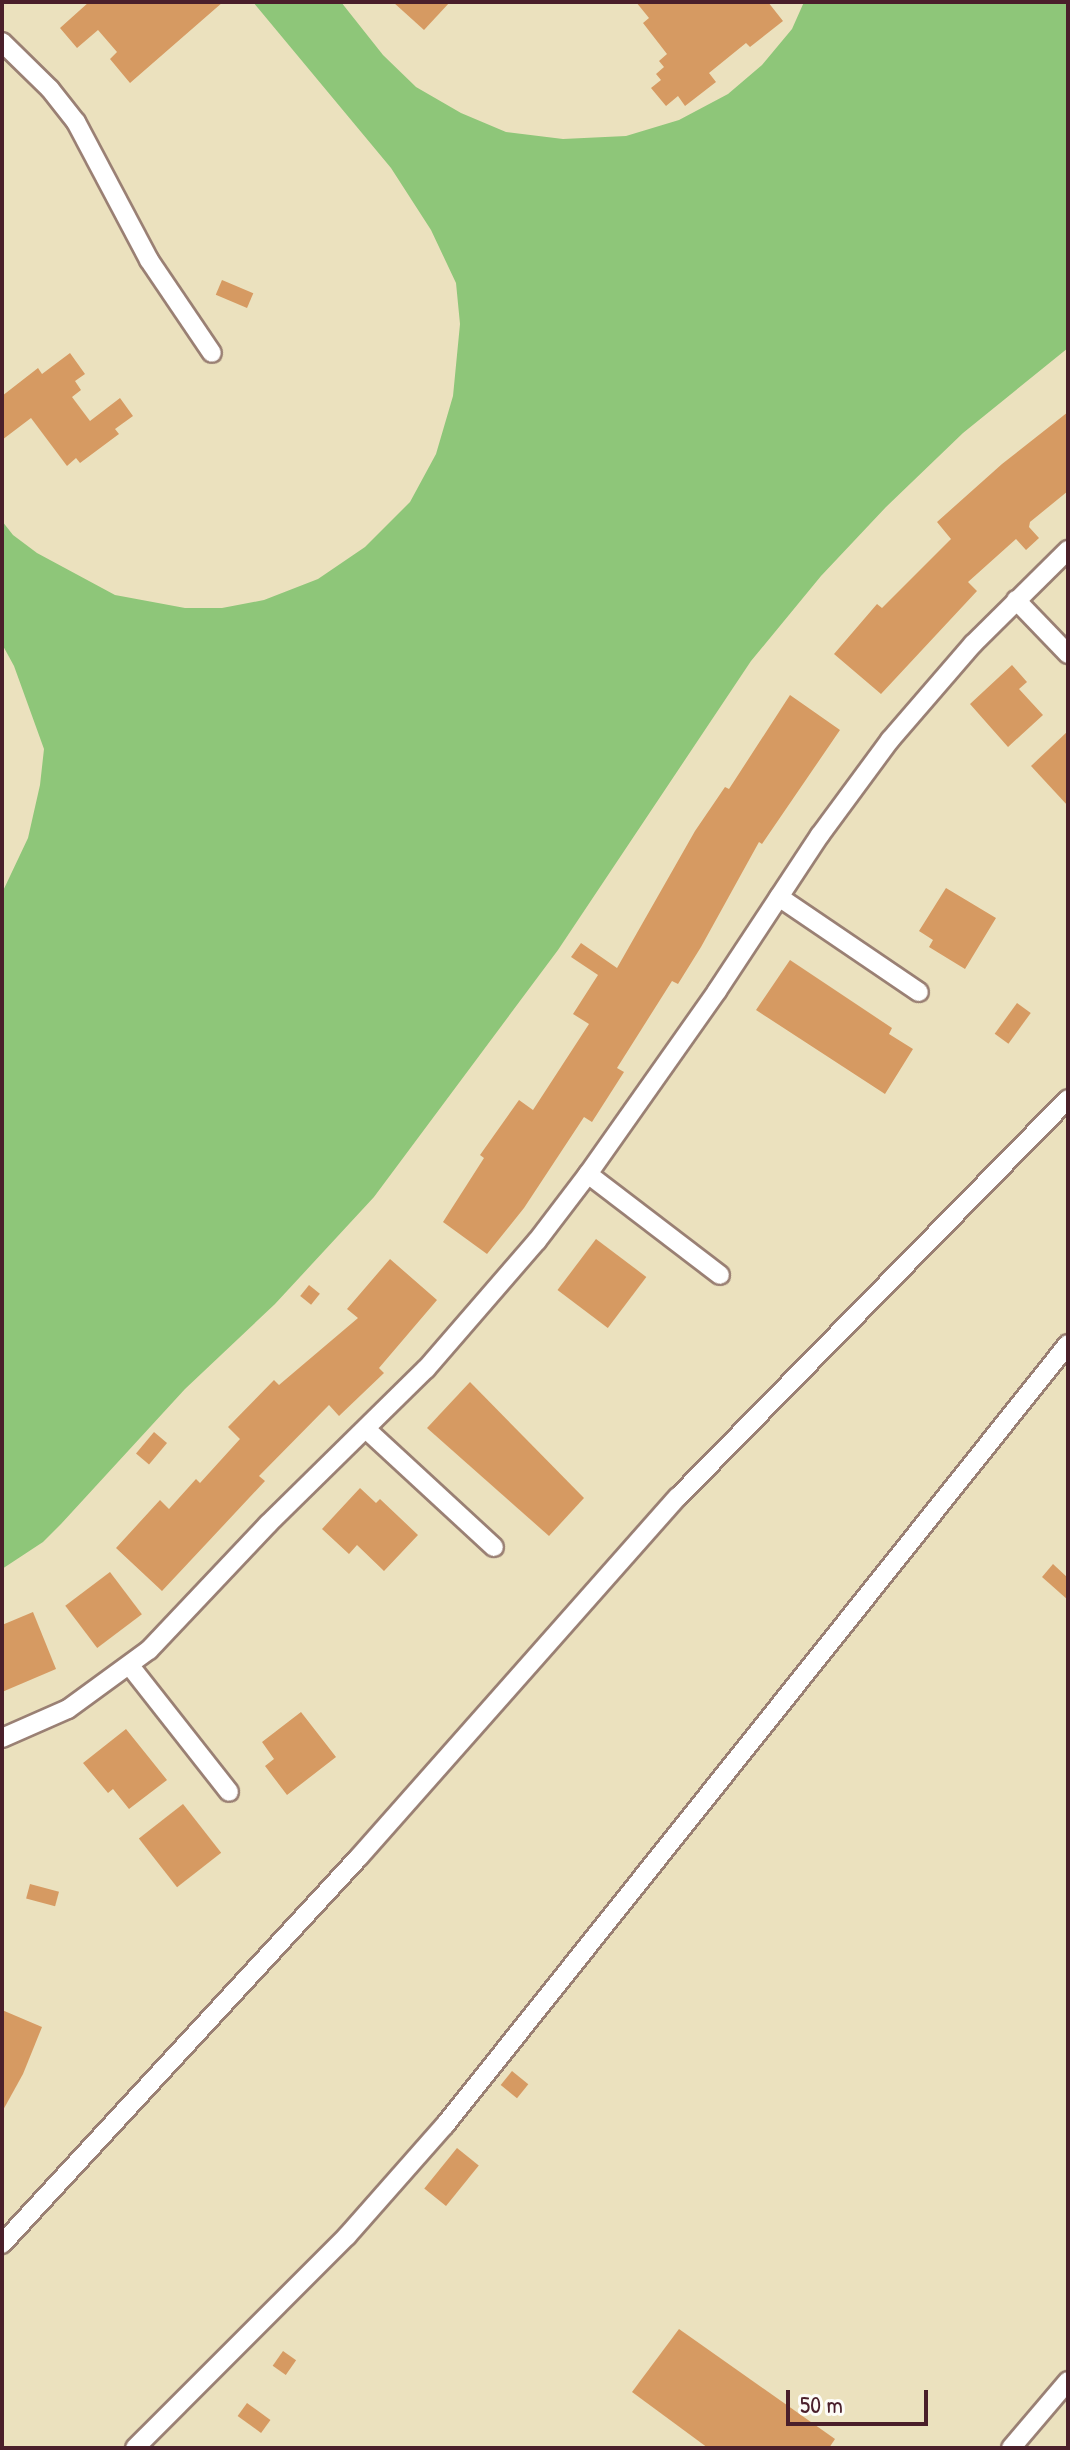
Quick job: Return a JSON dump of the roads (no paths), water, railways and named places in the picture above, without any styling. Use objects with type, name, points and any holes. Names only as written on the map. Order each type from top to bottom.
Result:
[{"type":"street","points":[[2,42],[50,89],[76,122],[149,260],[212,353]]},
{"type":"street","points":[[2,1738],[68,1709],[130,1666],[175,1626],[268,1524],[366,1429],[484,1303],[588,1174],[890,740],[1016,600],[1068,550]]},
{"type":"street","points":[[1016,600],[1068,654]]},
{"type":"street","points":[[779,897],[919,992]]},
{"type":"street","points":[[2,2244],[359,1857],[687,1487],[1068,1099]]},
{"type":"street","points":[[588,1174],[720,1275]]},
{"type":"street","points":[[135,2448],[347,2236],[445,2125],[1068,1344]]},
{"type":"street","points":[[366,1429],[494,1547]]},
{"type":"street","points":[[130,1666],[229,1792]]},
{"type":"street","points":[[1011,2448],[1068,2381]]}]
